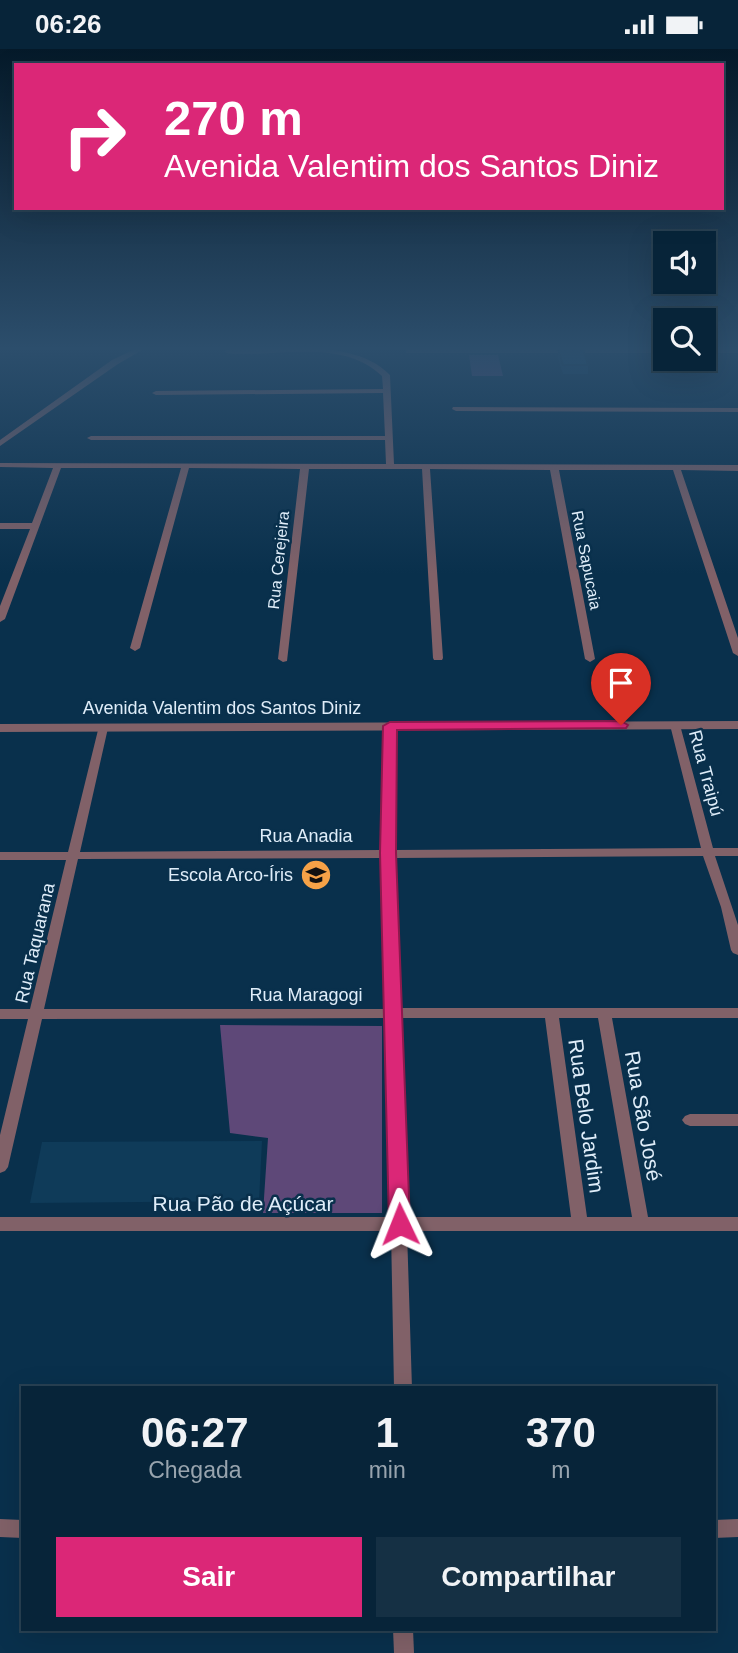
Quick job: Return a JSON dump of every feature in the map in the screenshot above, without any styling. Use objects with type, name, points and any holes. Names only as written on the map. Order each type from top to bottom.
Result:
[{"type":"street","points":[[0,444],[29,424]]},
{"type":"street","points":[[388,424],[390,466]]},
{"type":"street","points":[[91,438],[389,439]]},
{"type":"street","points":[[0,465],[738,468]]},
{"type":"street","points":[[0,619],[5,591],[36,526],[58,465]]},
{"type":"street","points":[[135,648],[186,465]]},
{"type":"street","name":"Rua Cerejeira","points":[[283,659],[305,465]]},
{"type":"street","points":[[426,466],[438,658]]},
{"type":"street","name":"Rua Sapucaia","points":[[554,467],[590,659]]},
{"type":"street","points":[[676,468],[738,653]]},
{"type":"street","points":[[0,526],[36,526]]},
{"type":"street","name":"Rua Traipú","points":[[675,725],[708,853],[727,907],[738,950]]},
{"type":"street","name":"Avenida Valentim dos Santos Diniz","points":[[0,728],[738,725]]},
{"type":"street","points":[[390,726],[388,853],[403,1386]]},
{"type":"street","name":"Rua Taquarana","points":[[0,1167],[103,728]]},
{"type":"street","name":"Rua Anadia","points":[[0,856],[738,852]]},
{"type":"street","name":"Rua Maragogi","points":[[0,1014],[738,1013]]},
{"type":"street","name":"Rua Belo Jardim","points":[[551,1014],[580,1224]]},
{"type":"street","name":"Rua São José","points":[[604,1014],[641,1224]]},
{"type":"street","points":[[690,1120],[738,1120]]},
{"type":"street","name":"Rua Pão de Açúcar","points":[[0,1224],[738,1224]]},
{"type":"street","points":[[0,1528],[21,1528]]},
{"type":"street","points":[[716,1529],[738,1528]]},
{"type":"street","points":[[403,1631],[404,1653]]},
{"type":"shaded area","points":[[220,1025],[382,1026],[382,1213],[263,1213],[268,1138],[230,1133]]},
{"type":"shaded area","points":[[262,1141],[259,1201],[30,1203],[42,1142]]},
{"type":"place","name":"Escola Arco-Íris","points":[[316,875]]},
{"type":"route","points":[[400,1224],[388,853],[390,726],[621,725]]}]
